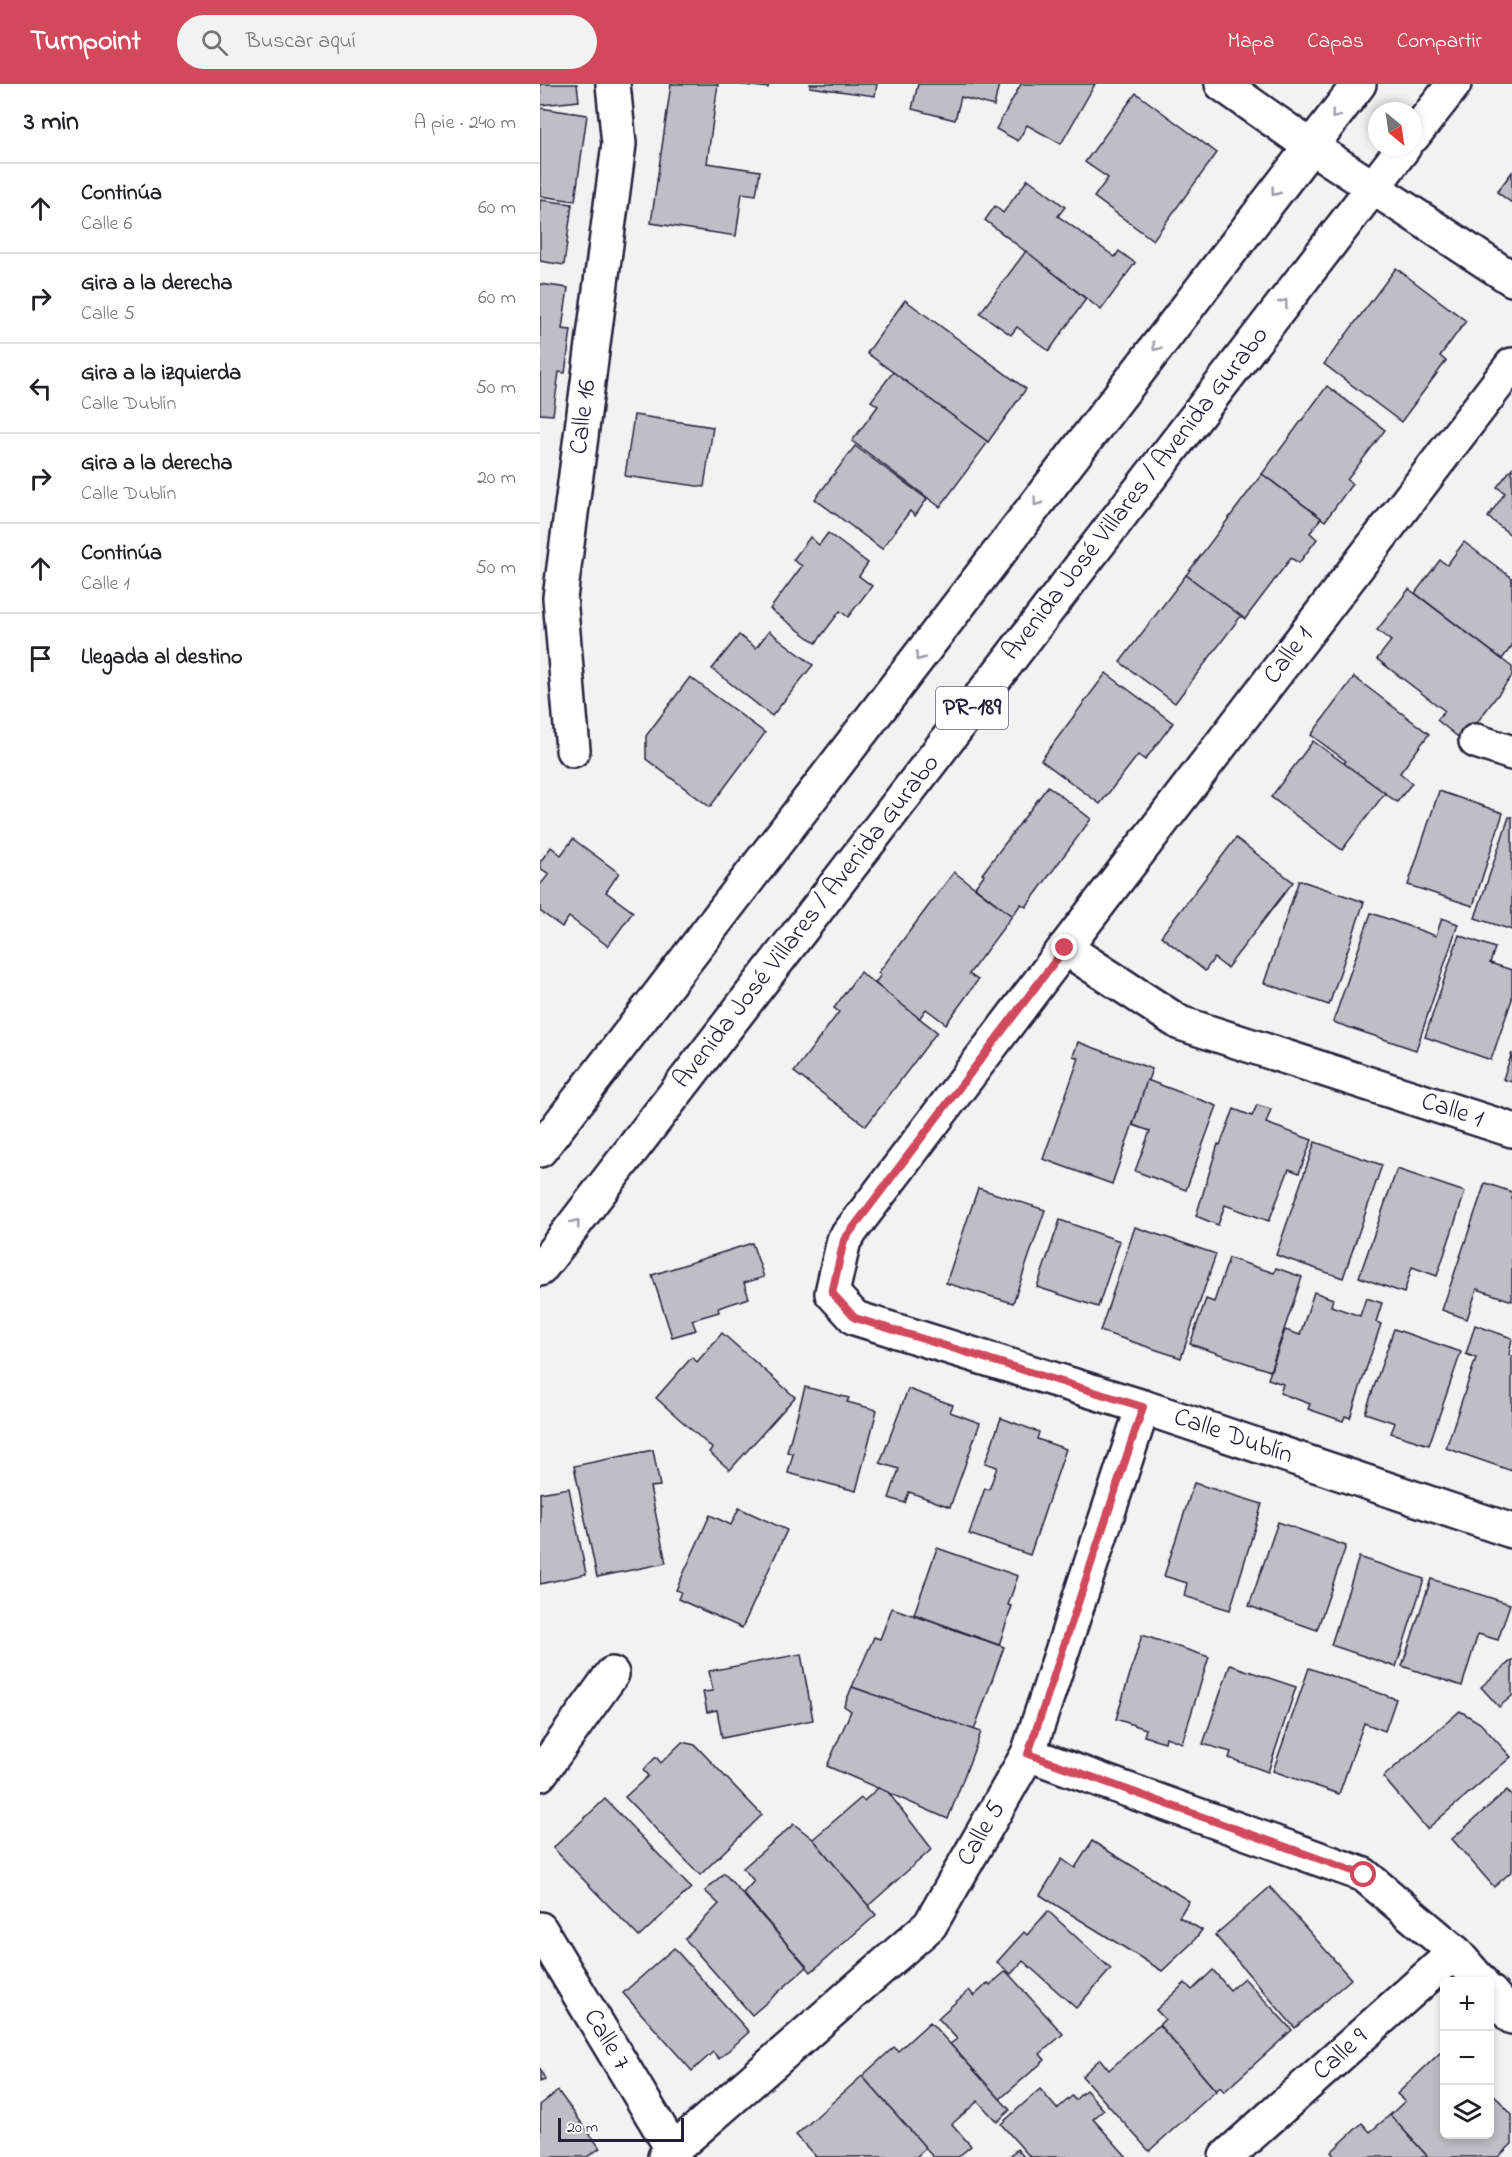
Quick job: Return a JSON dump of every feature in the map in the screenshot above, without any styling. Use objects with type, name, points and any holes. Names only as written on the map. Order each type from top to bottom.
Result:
[{"type":"street","name":"Calle 16","points":[[573,750],[560,598],[619,144],[613,84]]},
{"type":"street","points":[[1222,84],[1310,146],[1512,279]]},
{"type":"street","name":"PR-189","points":[[540,1150],[1359,84]]},
{"type":"street","points":[[1422,125],[1454,84]]},
{"type":"street","name":"Avenida José Villares / Avenida Gurabo","points":[[540,1269],[1397,156]]},
{"type":"street","name":"Calle 1","points":[[882,1191],[1065,948],[1512,365]]},
{"type":"street","points":[[1476,741],[1512,753]]},
{"type":"street","name":"Calle 1","points":[[1065,948],[1180,1023],[1512,1130]]},
{"type":"street","name":"Calle Dublín","points":[[882,1191],[844,1240],[832,1293],[855,1318],[1143,1407],[1512,1531]]},
{"type":"street","name":"Calle 5","points":[[669,2154],[930,1925],[1028,1754],[1143,1407]]},
{"type":"street","points":[[540,1774],[612,1674]]},
{"type":"street","points":[[1028,1754],[1364,1875],[1455,1952],[1477,1977]]},
{"type":"street","name":"Calle 7","points":[[540,1929],[669,2154]]},
{"type":"street","name":"Calle 9","points":[[1226,2157],[1455,1952]]},
{"type":"street","points":[[1494,1997],[1512,2017]]},
{"type":"building","points":[[540,84],[577,84],[579,101],[541,105]]},
{"type":"building","points":[[671,84],[718,84],[707,163],[760,171],[756,195],[742,193],[736,236],[651,223]]},
{"type":"building","points":[[736,84],[769,84],[768,88]]},
{"type":"building","points":[[810,84],[877,84],[875,96],[810,87]]},
{"type":"building","points":[[918,84],[999,84],[994,106],[961,97],[955,120],[912,109]]},
{"type":"building","points":[[1021,84],[1095,84],[1061,144],[1027,125],[1018,141],[996,129]]},
{"type":"building","points":[[1136,93],[1217,153],[1153,240],[1094,197],[1108,178],[1085,162]]},
{"type":"building","points":[[540,108],[587,115],[575,201],[540,196]]},
{"type":"building","points":[[1512,172],[1512,203],[1497,192]]},
{"type":"building","points":[[1028,179],[1065,207],[1058,216],[1115,257],[1119,251],[1135,263],[1101,310],[985,220],[995,206],[1003,213]]},
{"type":"building","points":[[540,200],[572,204],[564,265],[540,261]]},
{"type":"building","points":[[1026,251],[1086,299],[1049,351],[1017,327],[1011,335],[980,313]]},
{"type":"building","points":[[1396,268],[1466,321],[1440,356],[1446,361],[1401,422],[1324,364]]},
{"type":"building","points":[[540,284],[568,288],[562,329],[571,330],[565,373],[559,372],[553,415],[540,414]]},
{"type":"building","points":[[905,300],[1026,389],[988,442],[867,353]]},
{"type":"building","points":[[893,372],[988,442],[940,507],[852,441],[878,406],[871,401]]},
{"type":"building","points":[[1327,386],[1385,430],[1347,480],[1352,484],[1325,521],[1262,474]]},
{"type":"building","points":[[634,415],[713,427],[704,487],[625,476]]},
{"type":"building","points":[[855,446],[927,499],[915,516],[910,511],[882,549],[815,499]]},
{"type":"building","points":[[1512,468],[1512,536],[1488,517],[1505,493],[1497,487]]},
{"type":"building","points":[[1262,474],[1321,518],[1310,533],[1317,539],[1299,563],[1291,558],[1245,619],[1186,575]]},
{"type":"building","points":[[828,533],[868,563],[859,576],[872,586],[848,617],[840,611],[816,643],[770,609],[802,566],[793,560],[810,537],[819,545]]},
{"type":"building","points":[[1464,542],[1512,578],[1512,646],[1502,659],[1415,593],[1440,560],[1447,565]]},
{"type":"building","points":[[1186,575],[1241,616],[1175,703],[1120,662]]},
{"type":"building","points":[[1409,589],[1512,667],[1512,676],[1463,741],[1437,720],[1445,711],[1377,659],[1391,641],[1377,630]]},
{"type":"building","points":[[769,631],[813,665],[772,716],[712,669],[739,635],[756,648]]},
{"type":"building","points":[[1106,673],[1173,723],[1145,760],[1138,755],[1100,804],[1041,760]]},
{"type":"building","points":[[690,677],[765,733],[710,807],[646,759],[646,736]]},
{"type":"building","points":[[1354,677],[1429,734],[1400,773],[1412,783],[1397,802],[1343,764],[1346,761],[1311,735]]},
{"type":"building","points":[[1313,741],[1385,793],[1342,850],[1271,797]]},
{"type":"building","points":[[1048,786],[1091,819],[1026,907],[1021,904],[1012,916],[975,887],[984,875],[982,874]]},
{"type":"building","points":[[1439,791],[1503,813],[1473,906],[1408,885]]},
{"type":"building","points":[[1509,817],[1512,817],[1512,930],[1475,918]]},
{"type":"building","points":[[1236,838],[1293,882],[1227,968],[1214,958],[1205,971],[1161,936]]},
{"type":"building","points":[[573,839],[619,873],[606,892],[633,912],[608,946],[569,917],[562,927],[540,911],[540,885],[549,874],[540,868],[540,862],[551,847],[561,855]]},
{"type":"building","points":[[954,872],[1012,916],[969,974],[978,980],[946,1024],[926,1009],[919,1019],[875,983],[881,975],[878,973]]},
{"type":"building","points":[[1299,880],[1364,902],[1329,1005],[1264,983]]},
{"type":"building","points":[[1371,913],[1436,936],[1442,918],[1458,924],[1416,1050],[1333,1022]]},
{"type":"building","points":[[1459,935],[1495,948],[1490,963],[1512,970],[1512,999],[1491,1060],[1425,1037]]},
{"type":"building","points":[[860,972],[937,1032],[866,1126],[794,1072],[839,1012],[834,1008]]},
{"type":"building","points":[[1078,1042],[1152,1069],[1112,1184],[1043,1159],[1079,1058],[1073,1056]]},
{"type":"building","points":[[1512,1053],[1512,1082],[1503,1079]]},
{"type":"building","points":[[1147,1080],[1217,1106],[1186,1190],[1135,1171],[1150,1131],[1133,1125]]},
{"type":"building","points":[[1257,1105],[1271,1109],[1266,1123],[1312,1140],[1299,1173],[1289,1169],[1269,1221],[1225,1205],[1218,1225],[1196,1216],[1218,1144],[1220,1145],[1234,1109],[1252,1116]]},
{"type":"building","points":[[1315,1142],[1382,1165],[1343,1278],[1276,1255]]},
{"type":"building","points":[[1397,1169],[1465,1192],[1437,1276],[1412,1267],[1404,1293],[1359,1277]]},
{"type":"building","points":[[1485,1183],[1512,1192],[1512,1301],[1477,1289],[1467,1319],[1442,1310]]},
{"type":"building","points":[[978,1188],[1045,1210],[1013,1303],[946,1283]]},
{"type":"building","points":[[1060,1220],[1120,1241],[1098,1307],[1037,1287]]},
{"type":"building","points":[[1135,1227],[1216,1254],[1181,1358],[1100,1331]]},
{"type":"building","points":[[752,1243],[764,1277],[744,1283],[749,1298],[718,1308],[719,1312],[692,1320],[696,1330],[672,1337],[652,1275]]},
{"type":"building","points":[[1229,1258],[1274,1273],[1276,1268],[1302,1277],[1270,1371],[1190,1344],[1206,1299],[1214,1302]]},
{"type":"building","points":[[1314,1292],[1333,1299],[1331,1306],[1360,1316],[1366,1298],[1382,1303],[1376,1322],[1381,1324],[1350,1418],[1345,1416],[1343,1421],[1308,1409],[1310,1404],[1280,1393],[1283,1384],[1268,1379],[1285,1330],[1300,1335]]},
{"type":"building","points":[[1475,1325],[1512,1338],[1509,1355],[1512,1356],[1512,1471],[1446,1448],[1476,1358],[1466,1354]]},
{"type":"building","points":[[1394,1329],[1461,1352],[1429,1445],[1391,1433],[1395,1423],[1365,1413]]},
{"type":"building","points":[[722,1333],[795,1397],[730,1470],[709,1452],[712,1448],[656,1398],[692,1357],[697,1362]]},
{"type":"building","points":[[805,1387],[849,1398],[847,1402],[877,1410],[856,1491],[788,1473],[793,1454],[787,1452]]},
{"type":"building","points":[[908,1389],[953,1405],[950,1412],[980,1423],[950,1507],[909,1492],[905,1503],[889,1498],[899,1469],[880,1463]]},
{"type":"building","points":[[1001,1418],[1039,1432],[1037,1439],[1066,1449],[1030,1555],[969,1534],[985,1488],[989,1490],[997,1467],[985,1463]]},
{"type":"building","points":[[653,1450],[660,1486],[650,1487],[666,1563],[597,1577],[574,1466]]},
{"type":"building","points":[[1194,1483],[1262,1504],[1230,1610],[1184,1596],[1187,1583],[1164,1576]]},
{"type":"building","points":[[569,1488],[586,1574],[540,1584],[540,1493]]},
{"type":"building","points":[[739,1508],[787,1530],[742,1628],[678,1599],[681,1592],[676,1590],[710,1515],[731,1525]]},
{"type":"building","points":[[1278,1522],[1346,1546],[1317,1630],[1249,1606]]},
{"type":"building","points":[[937,1548],[1018,1576],[1008,1605],[1012,1606],[999,1645],[914,1614]]},
{"type":"building","points":[[1359,1557],[1424,1579],[1396,1667],[1331,1645]]},
{"type":"building","points":[[1431,1579],[1510,1604],[1498,1640],[1478,1634],[1462,1686],[1402,1666]]},
{"type":"building","points":[[892,1608],[1004,1647],[974,1730],[852,1687],[874,1637],[880,1639]]},
{"type":"building","points":[[1142,1635],[1209,1657],[1182,1743],[1166,1737],[1165,1742],[1144,1736],[1146,1729],[1116,1719]]},
{"type":"building","points":[[801,1654],[813,1720],[722,1738],[717,1710],[707,1712],[703,1692],[713,1691],[709,1671]]},
{"type":"building","points":[[1512,1660],[1512,1696],[1499,1707],[1481,1687]]},
{"type":"building","points":[[1230,1665],[1296,1687],[1268,1772],[1229,1758],[1231,1752],[1203,1744]]},
{"type":"building","points":[[1309,1668],[1396,1699],[1385,1731],[1364,1723],[1339,1794],[1273,1771]]},
{"type":"building","points":[[852,1687],[981,1732],[948,1819],[827,1766],[851,1711],[844,1706]]},
{"type":"building","points":[[1460,1711],[1480,1723],[1511,1757],[1427,1829],[1383,1777]]},
{"type":"building","points":[[682,1742],[695,1745],[762,1815],[700,1875],[625,1797],[648,1776],[643,1770],[656,1757],[661,1763]]},
{"type":"building","points":[[878,1788],[888,1792],[932,1849],[868,1906],[813,1839],[861,1798],[864,1801]]},
{"type":"building","points":[[1507,1790],[1512,1796],[1512,1871],[1494,1887],[1452,1839]]},
{"type":"building","points":[[605,1799],[691,1888],[639,1937],[553,1848]]},
{"type":"building","points":[[794,1824],[813,1839],[876,1915],[811,1972],[743,1893],[754,1881],[743,1868]]},
{"type":"building","points":[[1092,1841],[1189,1901],[1179,1917],[1202,1930],[1192,1943],[1162,1971],[1040,1895],[1062,1859],[1075,1868]]},
{"type":"building","points":[[724,1873],[807,1967],[752,2015],[685,1939],[719,1904],[705,1891]]},
{"type":"building","points":[[1270,1887],[1351,1979],[1295,2028],[1215,1935]]},
{"type":"building","points":[[1048,1911],[1111,1969],[1076,2008],[1023,1961],[1011,1974],[997,1962],[1024,1932],[1027,1935]]},
{"type":"building","points":[[674,1948],[749,2032],[719,2059],[713,2052],[692,2071],[623,1993]]},
{"type":"building","points":[[1213,1970],[1230,1990],[1244,1978],[1292,2030],[1224,2092],[1220,2087],[1216,2091],[1159,2025],[1165,2019],[1156,2010],[1185,1983],[1192,1990]]},
{"type":"building","points":[[1006,1971],[1063,2034],[1040,2054],[1045,2060],[1000,2099],[950,2044],[957,2039],[938,2018],[969,1990],[974,1996]]},
{"type":"building","points":[[930,2022],[1010,2110],[997,2122],[978,2101],[952,2124],[971,2146],[958,2157],[933,2157],[862,2076],[894,2047],[898,2051]]},
{"type":"building","points":[[1159,2025],[1216,2091],[1149,2151],[1082,2076],[1100,2059],[1109,2070]]},
{"type":"building","points":[[1440,2053],[1440,2139],[1494,2139],[1494,2095],[1512,2115],[1512,2144],[1498,2157],[1428,2157],[1390,2115],[1405,2101],[1397,2094]]},
{"type":"building","points":[[540,2068],[545,2080],[540,2082]]},
{"type":"building","points":[[862,2076],[926,2148],[916,2157],[816,2157],[796,2135]]},
{"type":"building","points":[[1040,2089],[1057,2109],[1072,2096],[1075,2100],[1086,2090],[1104,2110],[1093,2119],[1127,2157],[1030,2157],[1001,2124]]},
{"type":"building","points":[[558,2091],[600,2148],[587,2157],[540,2157],[540,2105]]},
{"type":"building","points":[[1390,2115],[1428,2157],[1335,2157],[1331,2152],[1362,2123],[1370,2132]]},
{"type":"building","points":[[1017,2149],[1024,2157],[1009,2157]]},
{"type":"route","points":[[1065,948],[844,1240],[832,1293],[855,1318],[1143,1407],[1028,1754],[1364,1875]]}]
